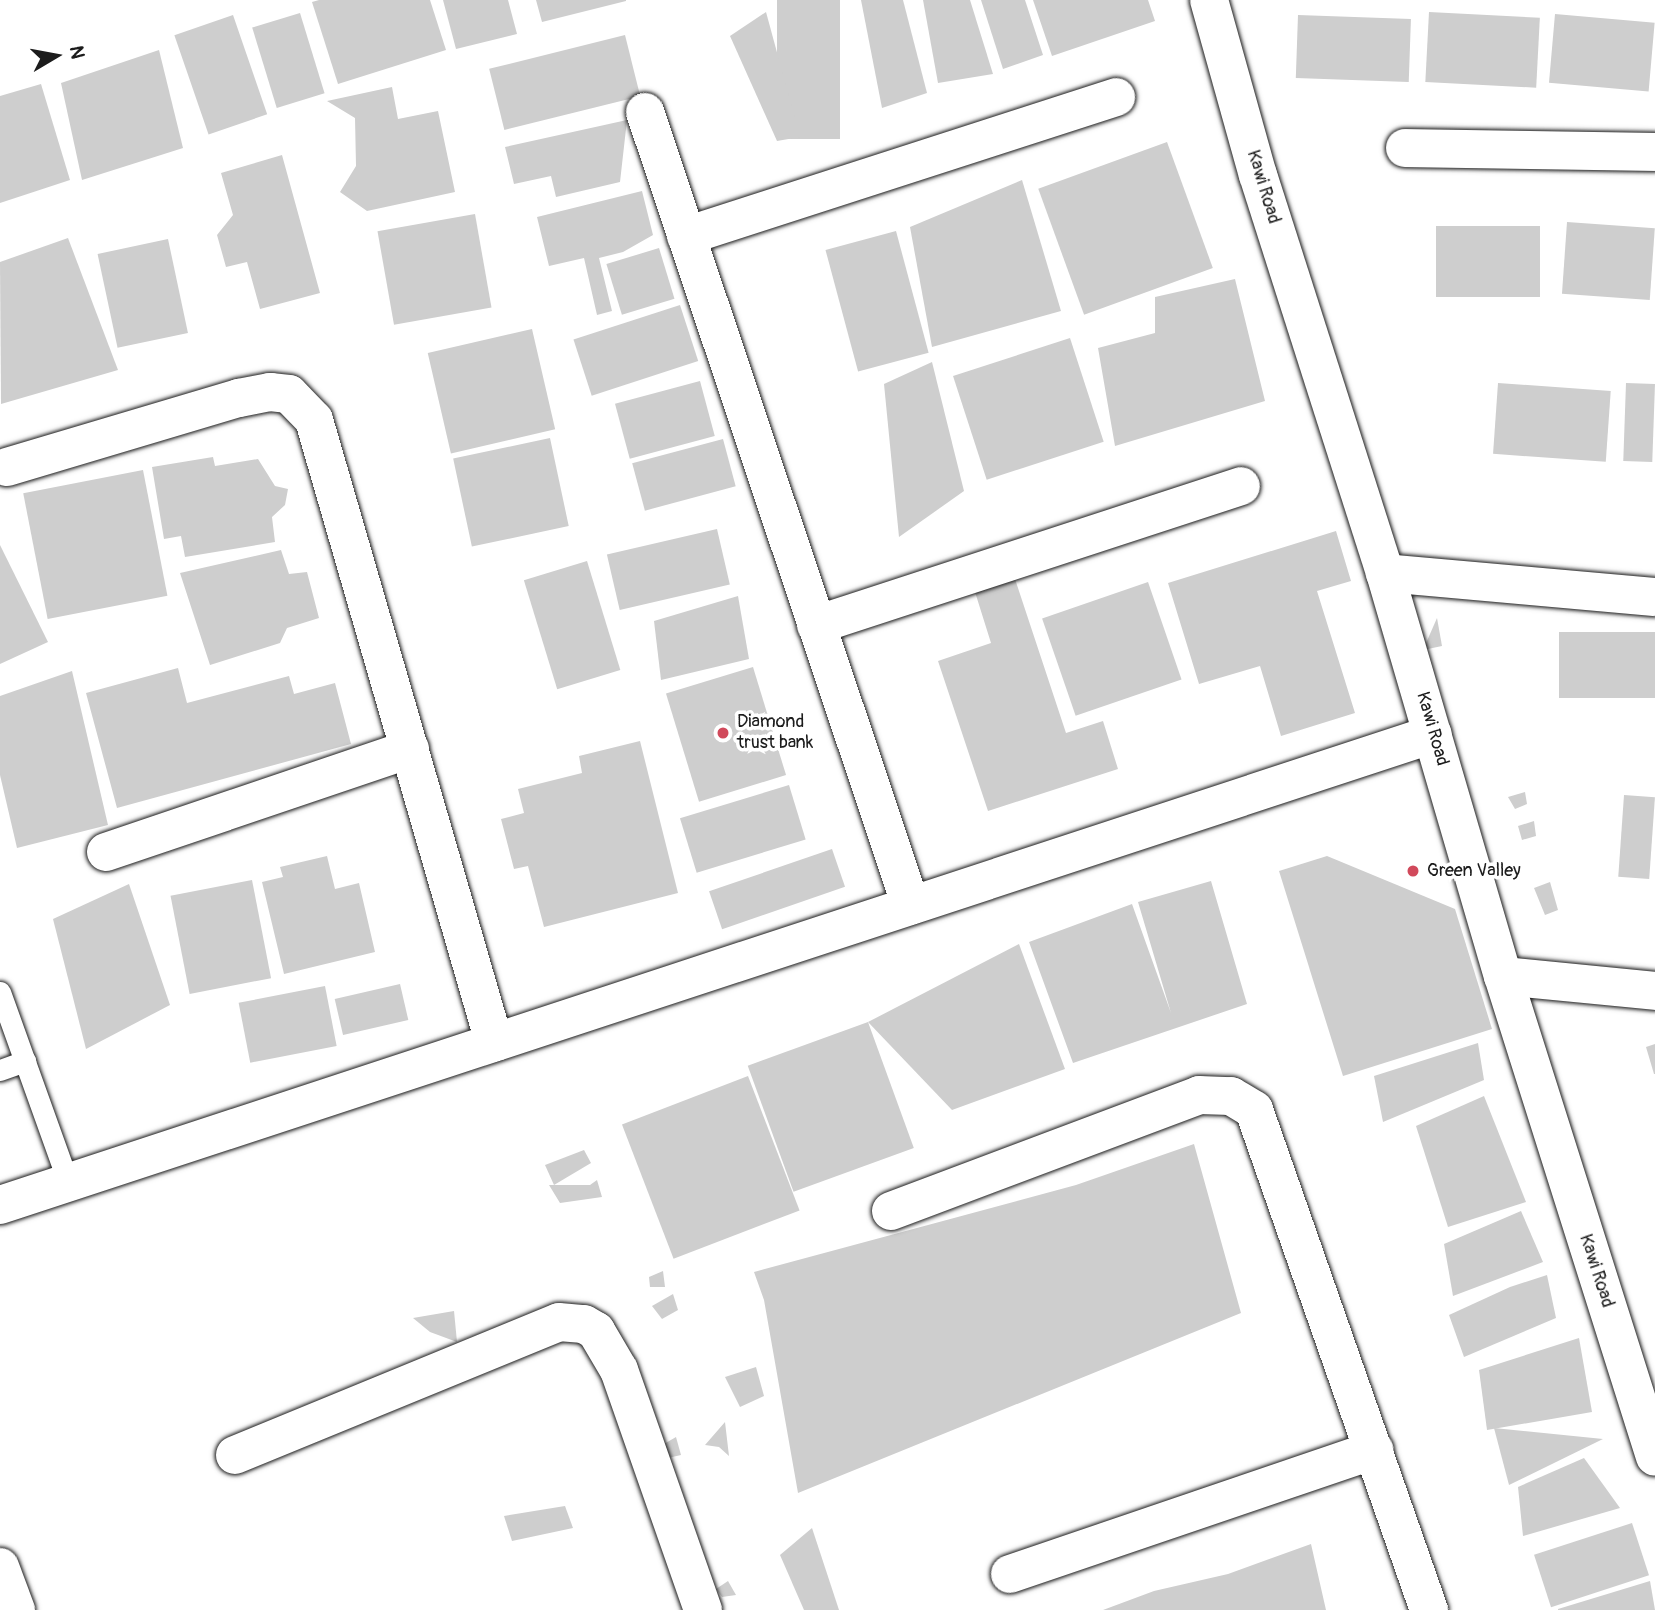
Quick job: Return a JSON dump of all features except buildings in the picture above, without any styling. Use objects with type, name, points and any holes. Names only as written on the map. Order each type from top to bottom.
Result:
[{"type":"street","name":"Kawi Road","points":[[1209,0],[1258,175],[1385,573],[1503,976],[1655,1457]]},
{"type":"street","points":[[686,236],[1116,97]]},
{"type":"street","points":[[645,112],[911,905]]},
{"type":"street","points":[[1405,148],[1655,152]]},
{"type":"street","points":[[7,467],[239,398],[270,392],[289,394],[314,419],[494,1042]]},
{"type":"street","points":[[816,625],[1241,485]]},
{"type":"street","points":[[1385,573],[1655,597]]},
{"type":"street","points":[[0,1205],[1433,734]]},
{"type":"street","points":[[106,852],[410,749]]},
{"type":"street","points":[[1503,976],[1655,991]]},
{"type":"street","points":[[891,1211],[1199,1095],[1231,1096],[1254,1110],[1429,1610]]},
{"type":"street","points":[[235,1455],[559,1322],[584,1324],[596,1331],[619,1370],[703,1610]]},
{"type":"street","points":[[1010,1574],[1374,1450]]},
{"type":"street","points":[[0,1567],[16,1610]]},
{"type":"lane","points":[[0,992],[68,1182]]},
{"type":"lane","points":[[0,1070],[25,1061]]},
{"type":"place","name":"Diamond trust bank","points":[[723,733]]},
{"type":"place","name":"Green Valley","points":[[1413,871]]}]
